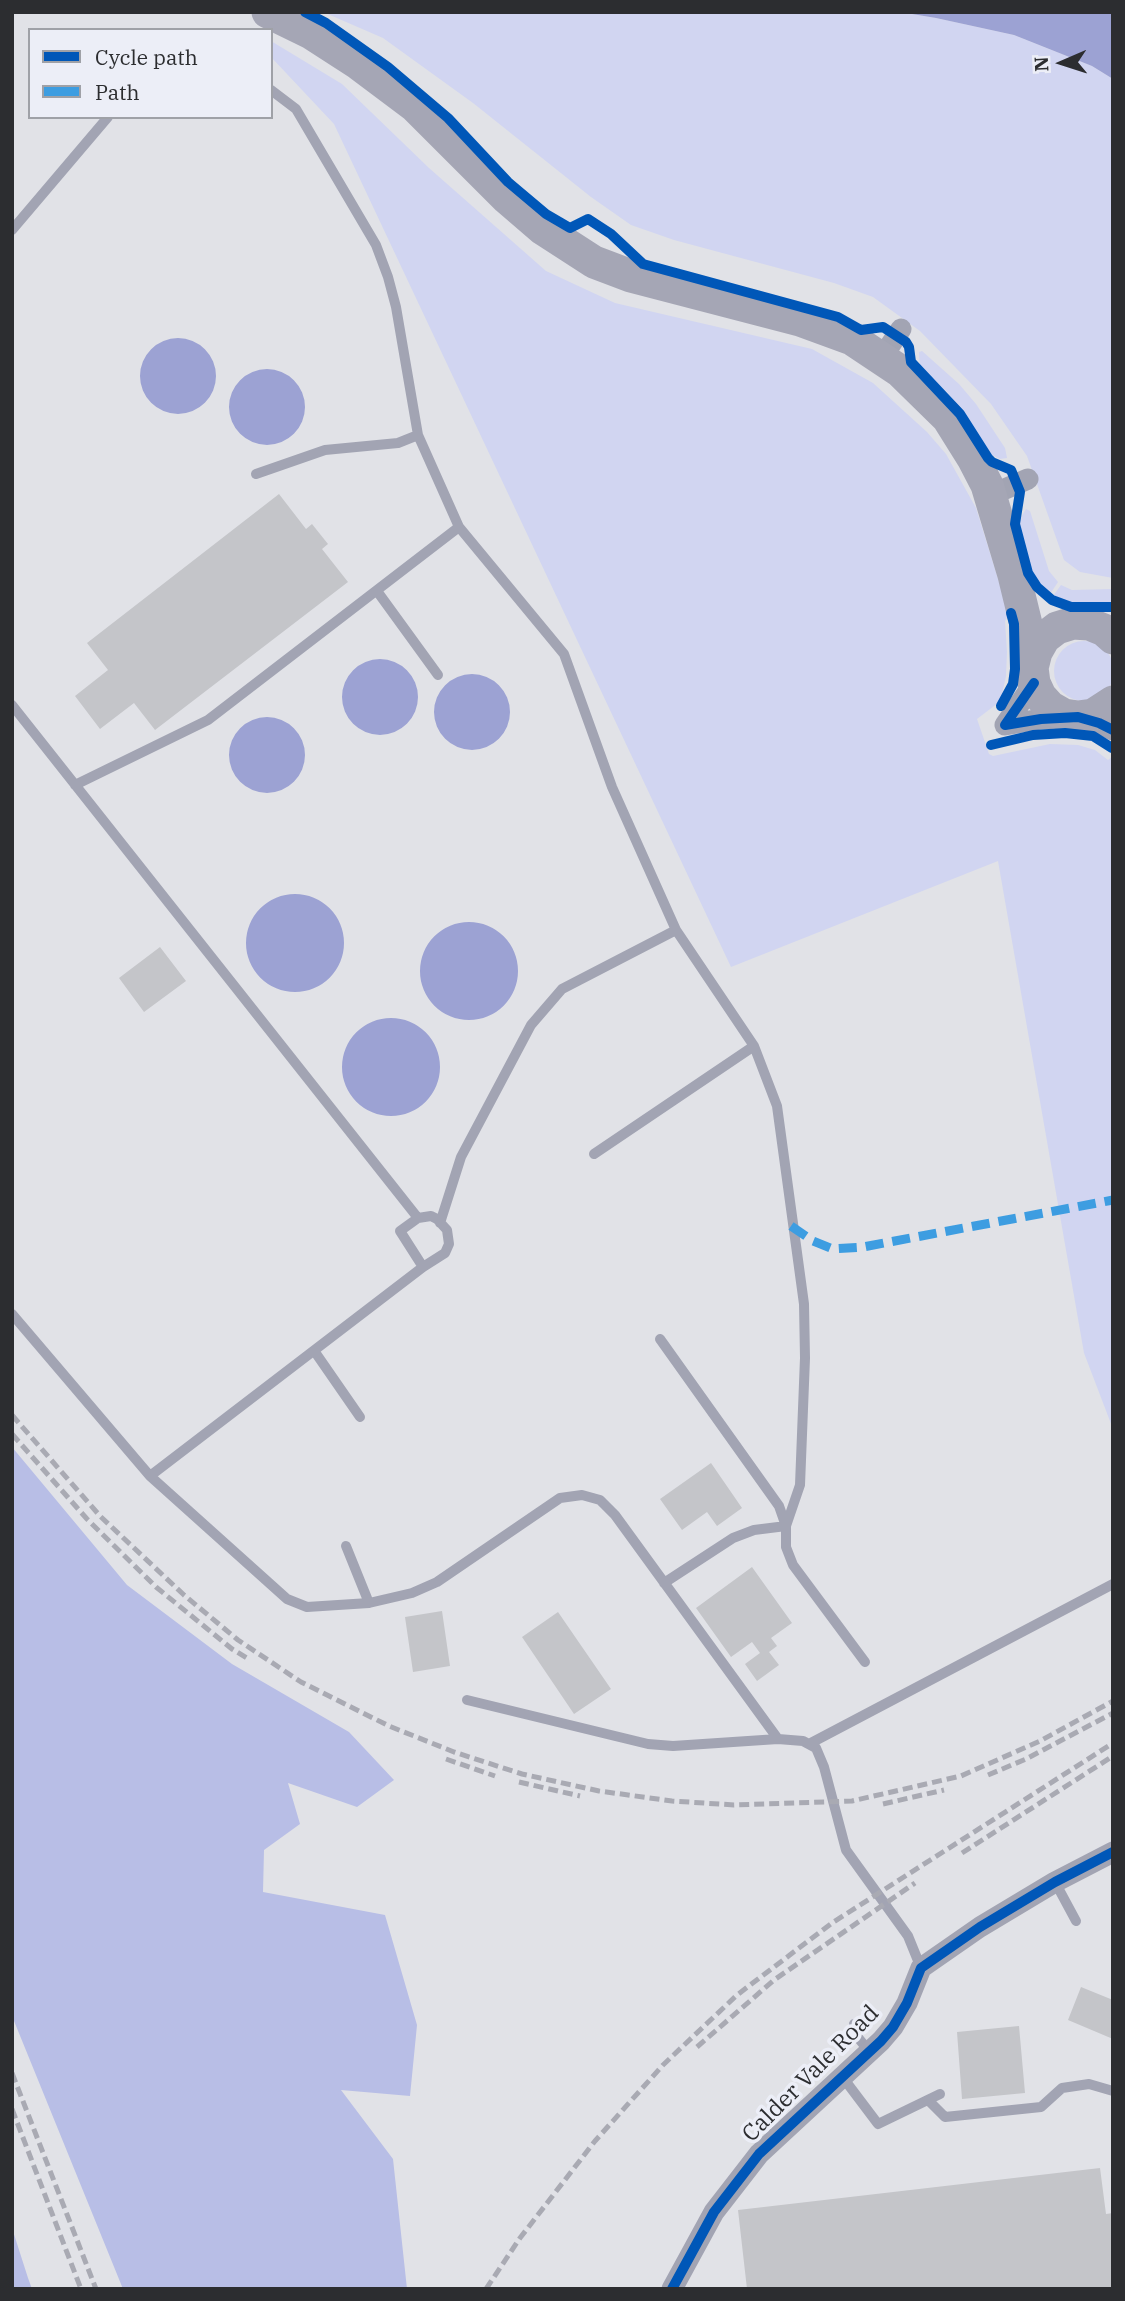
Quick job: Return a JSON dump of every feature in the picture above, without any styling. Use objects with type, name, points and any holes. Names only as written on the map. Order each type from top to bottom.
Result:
[{"type":"main road","points":[[268,12],[311,33],[359,64],[415,106],[542,229],[594,262],[631,276],[800,320],[852,339],[900,371],[948,418],[973,458],[991,495],[1018,591],[1040,696],[1050,707],[1064,715],[1079,717],[1093,715],[1113,702]]},
{"type":"main road","points":[[1018,591],[1046,615],[1095,627]]},
{"type":"main road","points":[[1034,670],[1044,638],[1095,627]]},
{"type":"street","points":[[881,359],[901,329]]},
{"type":"street","points":[[991,495],[1028,479]]},
{"type":"street","points":[[1034,670],[996,728],[1041,719],[1079,717],[1113,730]]},
{"type":"street","points":[[920,1968],[980,1927],[1055,1882],[1113,1852]]},
{"type":"street","name":"Calder Vale Road","points":[[672,2289],[715,2212],[759,2154],[893,2027],[907,2003],[920,1968]]},
{"type":"lane","points":[[273,92],[296,109],[376,246],[396,307],[418,435],[459,527],[564,654],[612,788],[676,930],[754,1046],[776,1106],[804,1304],[805,1358],[800,1485],[786,1526],[786,1547],[793,1565],[865,1662]]},
{"type":"lane","points":[[12,230],[106,119]]},
{"type":"lane","points":[[256,474],[326,450],[398,443],[418,435]]},
{"type":"lane","points":[[75,785],[208,720],[459,527]]},
{"type":"lane","points":[[377,591],[438,675]]},
{"type":"lane","points":[[12,705],[418,1219]]},
{"type":"lane","points":[[440,1223],[461,1157],[531,1025],[562,989],[676,930]]},
{"type":"lane","points":[[594,1154],[754,1046]]},
{"type":"lane","points":[[150,1476],[445,1252],[449,1244],[447,1230],[430,1216],[418,1219],[400,1231],[423,1267]]},
{"type":"lane","points":[[12,1314],[150,1476],[286,1599],[307,1607],[369,1602],[412,1593],[437,1582],[561,1498],[582,1495],[600,1500],[615,1515],[778,1739]]},
{"type":"lane","points":[[660,1339],[779,1506],[786,1526]]},
{"type":"lane","points":[[315,1352],[360,1417]]},
{"type":"lane","points":[[664,1583],[733,1538],[754,1530],[786,1526]]},
{"type":"lane","points":[[346,1546],[369,1602]]},
{"type":"lane","points":[[809,1744],[1113,1584]]},
{"type":"lane","points":[[467,1700],[648,1744],[673,1746],[778,1739],[803,1741],[816,1748],[824,1767],[846,1850],[908,1936],[920,1968]]},
{"type":"lane","points":[[1055,1882],[1076,1921]]},
{"type":"lane","points":[[854,2024],[855,2034],[869,2051]]},
{"type":"lane","points":[[842,2076],[877,2124],[940,2094]]},
{"type":"lane","points":[[928,2100],[945,2117],[1041,2107],[1062,2088],[1089,2084],[1113,2091]]},
{"type":"shaded area","points":[[323,12],[900,12],[1014,35],[1092,66],[1113,79],[1113,578],[1080,572],[1064,560],[1027,456],[991,404],[920,331],[873,297],[834,283],[674,240],[631,225],[591,197],[473,103],[383,38]]},
{"type":"shaded area","points":[[900,12],[1113,12],[1113,79],[1092,66],[1014,35]]},
{"type":"shaded area","points":[[273,42],[342,84],[429,168],[546,271],[615,303],[812,349],[873,383],[927,432],[946,454],[976,508],[1009,614],[1005,621],[1007,652],[1002,694],[998,703],[977,719],[989,754],[993,756],[1050,744],[1078,745],[1095,750],[1108,760],[1113,756],[1113,1429],[1084,1353],[998,861],[731,967],[334,124],[273,59]]},
{"type":"shaded area","points":[[178,338],[192,341],[205,349],[213,362],[216,376],[213,390],[205,403],[192,411],[178,414],[164,411],[151,403],[143,390],[140,376],[143,362],[151,349],[164,341]]},
{"type":"shaded area","points":[[922,351],[959,384],[976,404],[1005,448],[1007,458],[1000,459],[992,455],[947,392],[920,368],[919,352]]},
{"type":"shaded area","points":[[267,369],[281,372],[294,380],[302,393],[305,407],[302,421],[294,434],[281,442],[267,445],[253,442],[240,434],[232,421],[229,407],[232,393],[240,380],[253,372]]},
{"type":"shaded area","points":[[1026,509],[1030,511],[1049,571],[1058,582],[1050,594],[1041,587],[1029,565],[1018,522]]},
{"type":"shaded area","points":[[1061,585],[1072,590],[1113,589],[1113,603],[1091,605],[1064,602],[1053,596]]},
{"type":"shaded area","points":[[1078,641],[1090,641],[1106,649],[1112,659],[1112,683],[1106,693],[1090,701],[1078,701],[1062,693],[1054,677],[1054,665],[1062,649]]},
{"type":"shaded area","points":[[380,659],[394,662],[407,670],[415,683],[418,697],[415,711],[407,724],[394,732],[380,735],[366,732],[353,724],[345,711],[342,697],[345,683],[353,670],[366,662]]},
{"type":"shaded area","points":[[472,674],[486,677],[499,685],[507,698],[510,712],[507,726],[499,739],[486,747],[472,750],[458,747],[445,739],[437,726],[434,712],[437,698],[445,685],[458,677]]},
{"type":"shaded area","points":[[267,717],[281,720],[294,728],[302,741],[305,755],[302,769],[294,782],[281,790],[267,793],[253,790],[240,782],[232,769],[229,755],[232,741],[240,728],[253,720]]},
{"type":"shaded area","points":[[295,894],[314,898],[330,908],[340,924],[344,943],[340,962],[330,978],[314,988],[295,992],[276,988],[260,978],[250,962],[246,943],[250,924],[260,908],[276,898]]},
{"type":"shaded area","points":[[469,922],[488,926],[504,936],[514,952],[518,971],[514,990],[504,1006],[488,1016],[469,1020],[450,1016],[434,1006],[424,990],[420,971],[424,952],[434,936],[450,926]]},
{"type":"shaded area","points":[[391,1018],[410,1022],[426,1032],[436,1048],[440,1067],[436,1086],[426,1102],[410,1112],[391,1116],[372,1112],[356,1102],[346,1086],[342,1067],[346,1048],[356,1032],[372,1022]]},
{"type":"shaded area","points":[[12,1447],[127,1585],[232,1664],[349,1732],[394,1780],[357,1807],[288,1783],[300,1824],[264,1850],[263,1892],[385,1915],[417,2025],[410,2096],[341,2090],[393,2159],[407,2289],[123,2289],[12,2016]]},
{"type":"shaded area","points":[[12,2228],[28,2278],[32,2289],[12,2289]]},
{"type":"building","points":[[279,494],[306,529],[312,524],[328,544],[322,549],[348,582],[155,730],[134,703],[100,729],[75,696],[108,670],[87,643]]},
{"type":"building","points":[[160,947],[186,981],[144,1012],[119,978]]},
{"type":"building","points":[[711,1463],[742,1508],[717,1526],[707,1512],[682,1530],[660,1499]]},
{"type":"building","points":[[752,1567],[792,1623],[771,1638],[777,1646],[769,1652],[779,1665],[757,1681],[745,1664],[760,1653],[752,1642],[731,1657],[696,1608]]},
{"type":"building","points":[[442,1611],[450,1666],[413,1672],[405,1617]]},
{"type":"building","points":[[558,1612],[611,1689],[574,1714],[522,1637]]},
{"type":"building","points":[[1081,1987],[1113,2000],[1113,2039],[1068,2020]]},
{"type":"building","points":[[1019,2026],[1025,2093],[962,2099],[957,2032]]},
{"type":"building","points":[[1100,2168],[1106,2214],[1113,2213],[1113,2289],[747,2289],[738,2210]]},
{"type":"railway","points":[[12,1415],[100,1516],[184,1595],[238,1640],[301,1682],[389,1726],[454,1752],[522,1774],[599,1791],[672,1801],[734,1805],[852,1801],[961,1776],[1040,1741],[1113,1701]]},
{"type":"railway","points":[[12,1434],[87,1519],[156,1587],[232,1649],[250,1660]]},
{"type":"railway","points":[[988,1775],[1026,1759],[1113,1713]]},
{"type":"railway","points":[[486,2289],[520,2238],[595,2141],[663,2065],[737,1995],[832,1923],[1113,1743]]},
{"type":"railway","points":[[962,1853],[1113,1756]]},
{"type":"railway","points":[[446,1759],[495,1776]]},
{"type":"railway","points":[[519,1782],[580,1796]]},
{"type":"railway","points":[[883,1804],[944,1790]]},
{"type":"railway","points":[[697,2047],[774,1980],[915,1883]]},
{"type":"railway","points":[[12,2073],[96,2289]]},
{"type":"railway","points":[[12,2109],[81,2289]]},
{"type":"marked path","points":[[791,1226],[813,1241],[833,1249],[863,1247],[1113,1200]]},
{"type":"cycle path","points":[[305,12],[326,23],[388,67],[448,118],[508,182],[546,214],[570,228],[588,219],[611,234],[643,264],[838,317],[861,330],[883,327],[906,342],[911,362],[960,414],[988,458],[1011,470],[1020,492],[1015,524],[1028,573],[1037,587],[1052,600],[1071,607],[1113,607]]},
{"type":"cycle path","points":[[1001,706],[1013,684],[1015,669],[1014,624],[1011,613]]},
{"type":"cycle path","points":[[1034,683],[1005,725],[1078,717],[1113,730]]},
{"type":"cycle path","points":[[991,745],[1033,735],[1065,733],[1093,736],[1112,748]]},
{"type":"cycle path","points":[[672,2289],[714,2212],[759,2154],[893,2027],[907,2003],[921,1968],[980,1927],[1055,1882],[1113,1852]]}]
